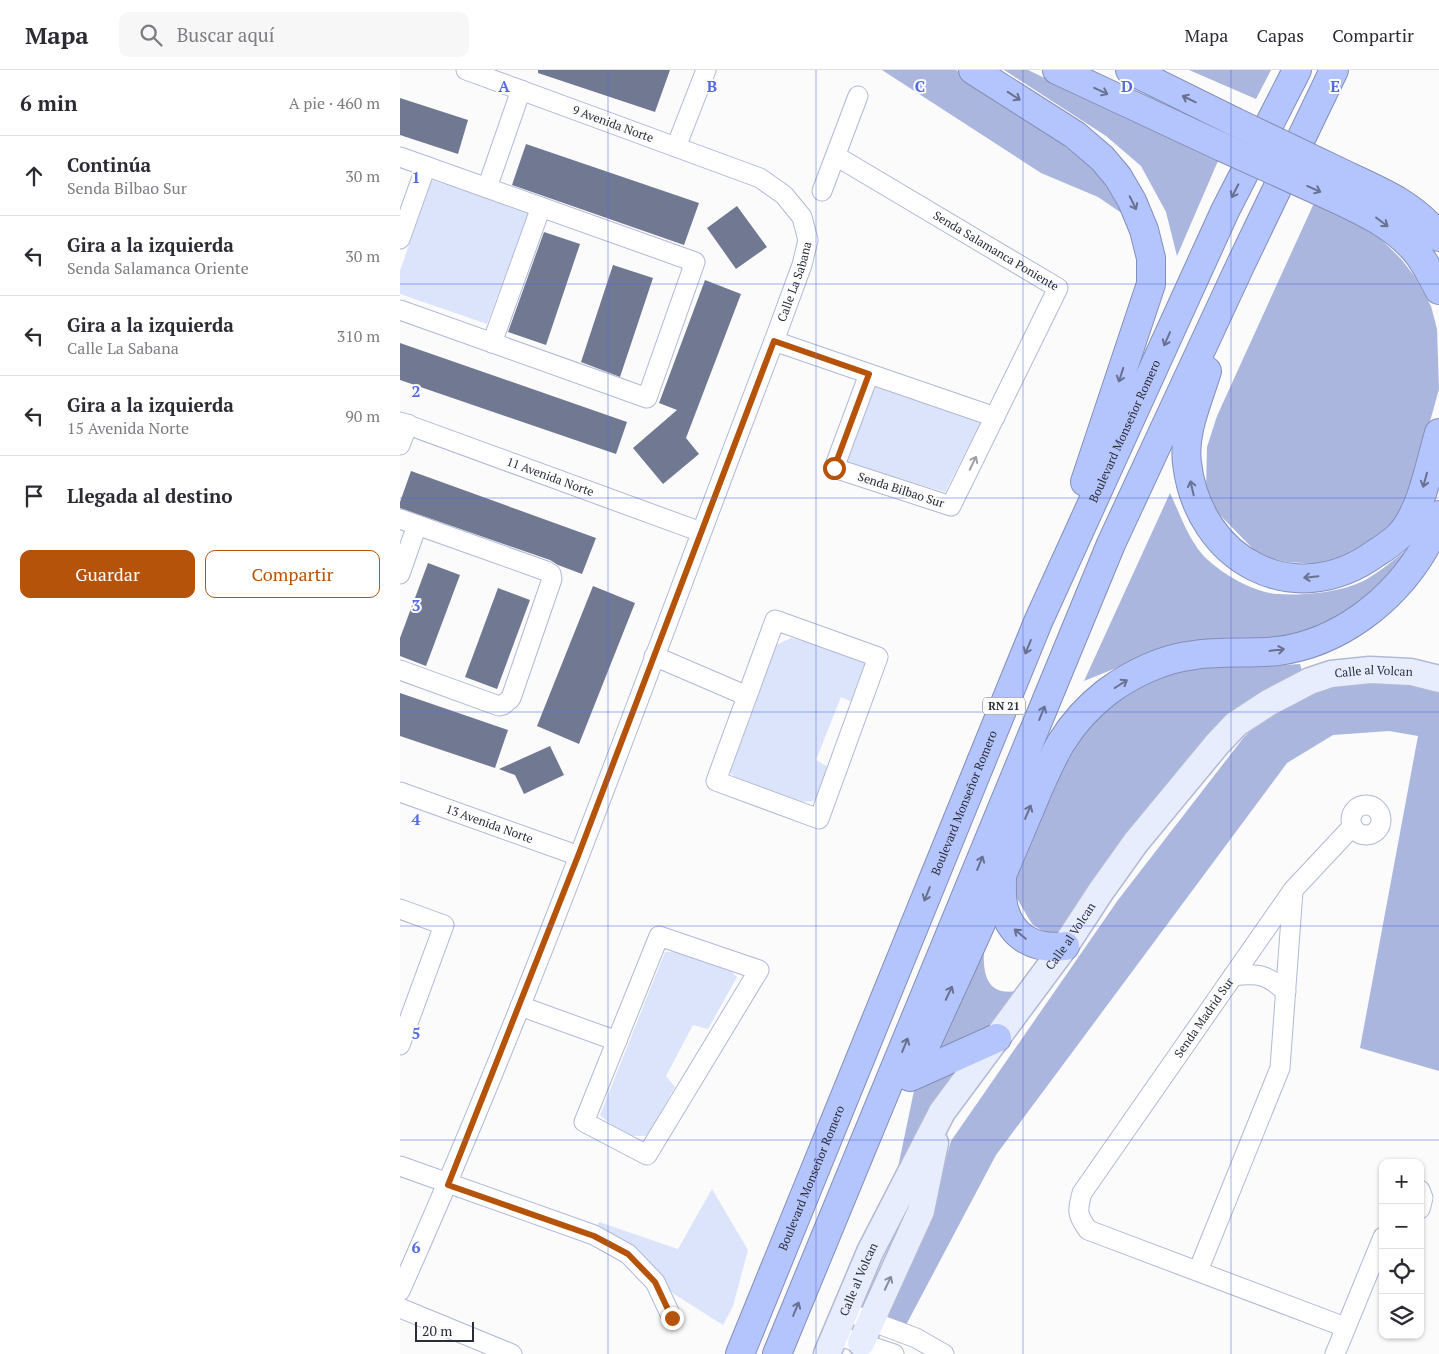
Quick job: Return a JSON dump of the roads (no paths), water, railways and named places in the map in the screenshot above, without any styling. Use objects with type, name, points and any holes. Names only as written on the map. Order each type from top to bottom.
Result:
[{"type":"highway","points":[[973,70],[1075,135],[1102,158],[1118,177],[1132,201],[1144,230],[1151,258],[1151,284],[1038,622]]},
{"type":"highway","points":[[1057,70],[1222,147],[1345,189],[1397,199],[1430,225],[1439,237]]},
{"type":"highway","points":[[1130,70],[1233,120],[1345,189],[1376,218],[1410,245],[1426,266],[1439,290]]},
{"type":"highway","name":"Boulevard Monseñor Romero","points":[[740,1354],[1038,622],[1225,211],[1296,70]]},
{"type":"highway","name":"RN 21","points":[[777,1354],[1111,544],[1240,266],[1334,70]]},
{"type":"highway","points":[[1240,266],[1188,432],[1187,463],[1195,498],[1206,520],[1222,542],[1237,556],[1254,568],[1290,578],[1308,578],[1342,573],[1360,565],[1401,534],[1411,520],[1439,433]]},
{"type":"highway","points":[[818,1256],[910,1077],[1002,876],[1052,756],[1075,722],[1107,692],[1141,671],[1174,658],[1194,654],[1279,651],[1321,640],[1346,628],[1380,604],[1408,574],[1425,548],[1439,515]]},
{"type":"highway","points":[[1002,876],[1003,907],[1013,928],[1021,936],[1042,946],[1065,946]]},
{"type":"highway","points":[[910,1077],[965,1064],[997,1038]]},
{"type":"street","name":"9 Avenida Norte","points":[[466,70],[760,178]]},
{"type":"street","points":[[676,147],[706,70]]},
{"type":"street","points":[[487,188],[522,90]]},
{"type":"street","points":[[822,191],[858,96]]},
{"type":"street","name":"Senda Salamanca Poniente","points":[[836,156],[1058,288],[995,416]]},
{"type":"street","points":[[400,157],[695,262],[646,398],[400,310]]},
{"type":"street","points":[[400,239],[426,166]]},
{"type":"street","name":"Calle La Sabana","points":[[400,1291],[448,1185],[462,1146],[520,1006],[802,265],[808,240],[802,217],[784,194],[760,178]]},
{"type":"street","points":[[492,343],[541,207]]},
{"type":"street","points":[[774,341],[995,416]]},
{"type":"street","name":"Senda Bilbao Sur","points":[[869,374],[834,468],[951,506],[995,416]]},
{"type":"street","points":[[400,445],[404,423]]},
{"type":"street","name":"11 Avenida Norte","points":[[404,423],[700,532]]},
{"type":"street","points":[[400,574],[408,522],[546,571],[551,574],[552,579],[511,698],[503,705],[499,706],[400,670]]},
{"type":"street","points":[[775,620],[878,657],[819,819],[716,781],[747,696],[775,620]]},
{"type":"street","points":[[654,656],[747,696]]},
{"type":"street","name":"Calle al Volcan","points":[[997,1038],[1065,946],[1100,891],[1136,842],[1217,744],[1236,724],[1286,692],[1331,674],[1370,670],[1411,672],[1439,679]]},
{"type":"street","name":"13 Avenida Norte","points":[[400,792],[578,856]]},
{"type":"street","name":"Senda Madrid Sur","points":[[1198,1271],[1088,1230],[1081,1221],[1077,1210],[1082,1193],[1293,890],[1352,827]]},
{"type":"street","points":[[1293,890],[1280,1068],[1198,1271],[1345,1327]]},
{"type":"street","points":[[400,909],[444,925],[400,1045]]},
{"type":"street","points":[[659,936],[759,970],[647,1155],[584,1122],[617,1041],[659,936]]},
{"type":"street","points":[[1233,976],[1251,974],[1269,978],[1286,992]]},
{"type":"street","points":[[520,1006],[617,1041]]},
{"type":"street","name":"Calle al Volcan","points":[[832,1345],[874,1244],[965,1064]]},
{"type":"street","points":[[866,1332],[921,1211],[942,1112]]},
{"type":"street","points":[[400,1166],[448,1185],[594,1236],[628,1254],[655,1282],[672,1318]]},
{"type":"street","points":[[1335,1354],[1379,1246]]},
{"type":"street","points":[[400,1308],[512,1354]]},
{"type":"street","points":[[846,1312],[866,1332],[894,1354]]},
{"type":"street","points":[[832,1345],[866,1332],[916,1338],[944,1354]]}]
